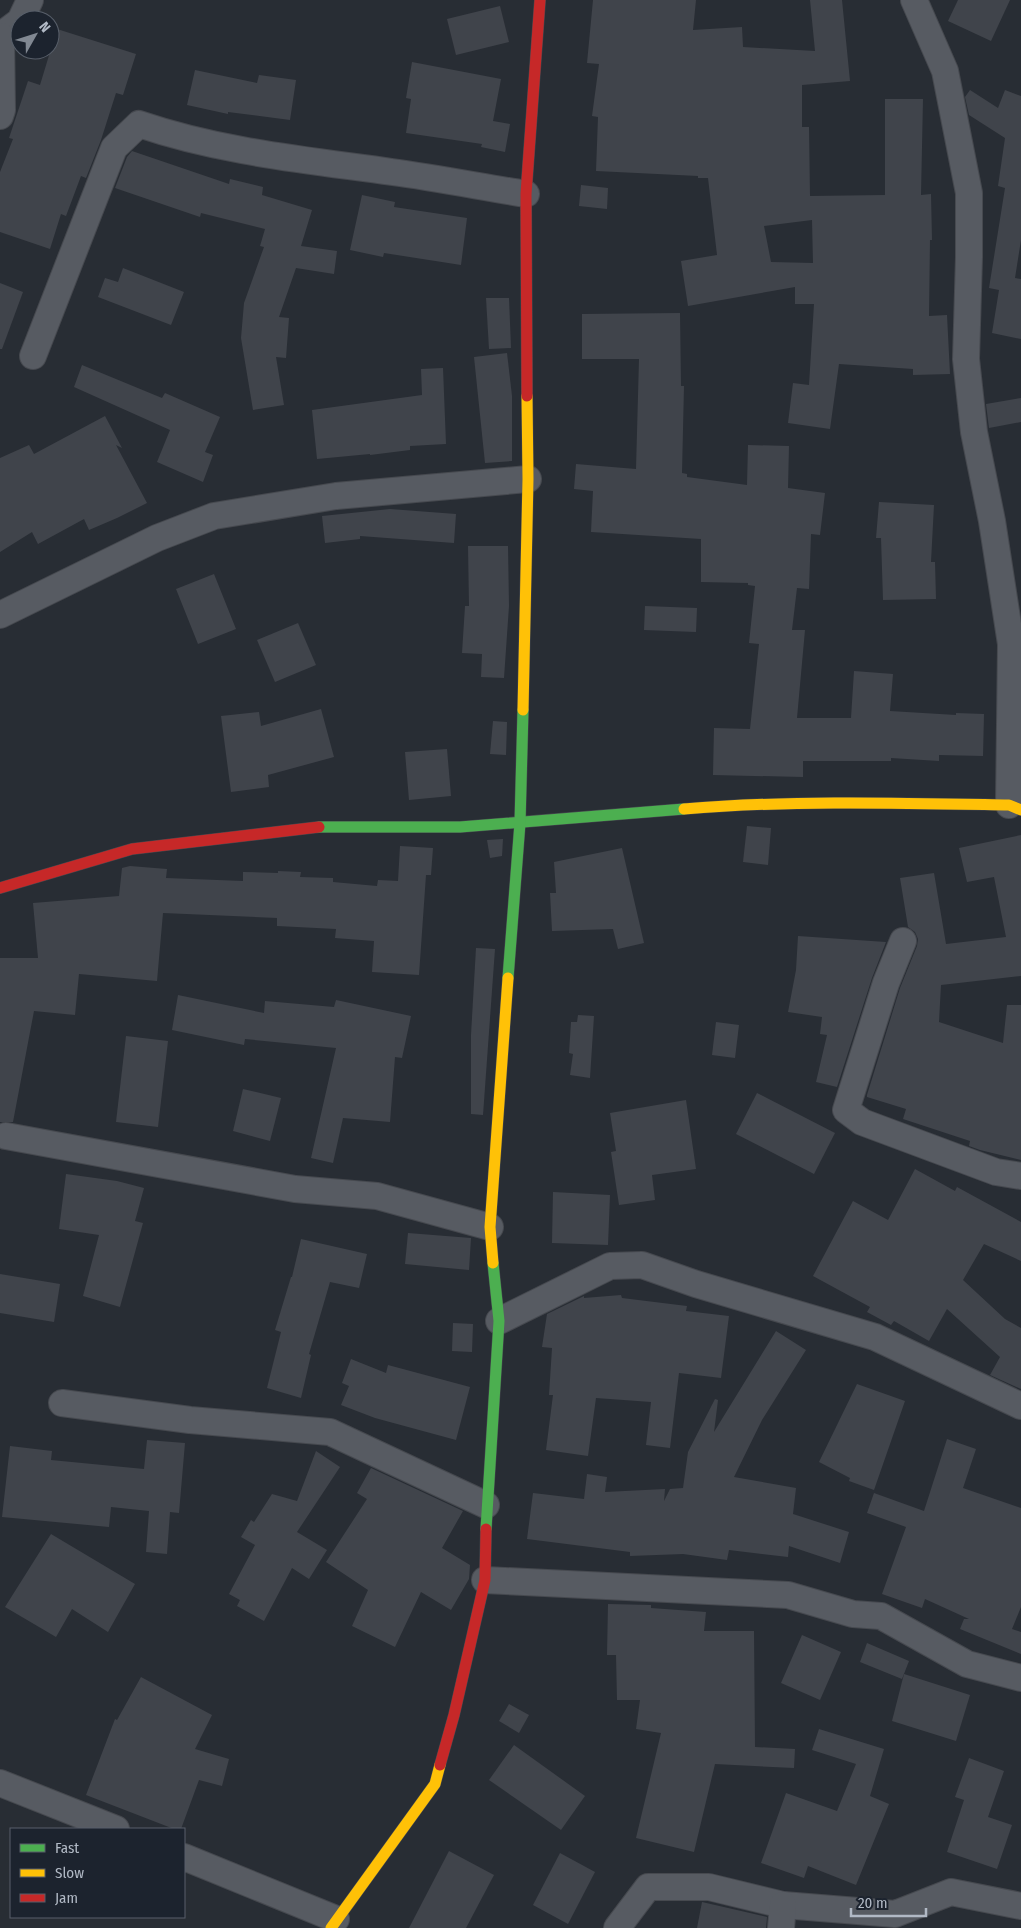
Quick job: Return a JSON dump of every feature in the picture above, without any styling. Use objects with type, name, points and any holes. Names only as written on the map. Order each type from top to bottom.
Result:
[{"type":"street","points":[[0,116],[2,110],[0,36],[20,21],[30,0]]},
{"type":"street","points":[[185,1857],[334,1924],[435,1784],[454,1715],[485,1580],[486,1505],[499,1321],[490,1227],[520,823],[528,479],[526,194],[540,0]]},
{"type":"street","points":[[0,888],[132,849],[325,826],[460,827],[726,805],[886,803],[1015,807],[1011,644],[992,521],[974,432],[966,360],[969,257],[968,193],[944,71],[914,0]]},
{"type":"street","points":[[33,356],[114,148],[139,124],[165,133],[264,155],[395,172],[526,194]]},
{"type":"street","points":[[0,615],[157,538],[214,516],[336,496],[528,479]]},
{"type":"street","points":[[903,941],[886,983],[846,1110],[862,1122],[996,1172],[1021,1176]]},
{"type":"street","points":[[6,1136],[294,1189],[377,1196],[490,1227]]},
{"type":"street","points":[[499,1321],[610,1266],[642,1264],[696,1284],[875,1337],[1021,1406]]},
{"type":"street","points":[[62,1403],[190,1420],[330,1432],[486,1505]]},
{"type":"street","points":[[485,1580],[788,1595],[853,1614],[881,1616],[967,1664],[1021,1678]]},
{"type":"street","points":[[0,1783],[113,1828]]},
{"type":"street","points":[[617,1928],[648,1887],[709,1887],[782,1916],[895,1914],[951,1892],[1021,1906]]},
{"type":"building","points":[[593,0],[696,0],[693,30],[742,27],[743,47],[815,51],[810,0],[842,0],[850,81],[802,85],[802,127],[809,127],[810,196],[885,195],[885,99],[923,99],[921,195],[931,194],[932,240],[930,240],[929,316],[947,315],[950,374],[913,375],[913,369],[839,364],[830,429],[788,423],[793,383],[809,385],[814,304],[795,304],[795,287],[688,306],[681,261],[717,255],[708,178],[596,171],[598,117],[592,116],[599,64],[587,63]],"holes":[[[812,220],[813,263],[771,262],[764,226]]]},
{"type":"building","points":[[958,0],[1010,0],[991,41],[948,21]]},
{"type":"building","points":[[500,6],[509,42],[456,55],[447,19]]},
{"type":"building","points":[[60,30],[136,54],[123,95],[116,93],[86,178],[81,176],[66,216],[61,214],[50,249],[0,232],[0,172],[13,139],[9,138],[28,81],[40,85],[48,60],[60,60]]},
{"type":"building","points":[[412,62],[501,79],[493,121],[510,124],[505,152],[481,147],[482,144],[406,133],[411,99],[406,98]]},
{"type":"building","points":[[195,70],[257,83],[259,75],[296,80],[290,120],[228,112],[228,114],[187,105]]},
{"type":"building","points":[[970,90],[998,108],[1005,90],[1021,96],[1021,240],[1015,278],[1021,279],[1021,339],[992,333],[999,290],[989,288],[1005,188],[998,186],[1005,138],[969,115],[965,97]]},
{"type":"building","points":[[132,151],[229,184],[230,179],[263,187],[262,195],[312,210],[301,246],[337,251],[334,274],[296,268],[279,317],[289,318],[286,358],[276,357],[284,405],[253,410],[241,338],[244,303],[264,247],[260,246],[265,229],[201,213],[200,217],[115,188],[127,157]]},
{"type":"building","points":[[581,185],[608,188],[607,209],[579,206]]},
{"type":"building","points":[[362,195],[395,202],[394,207],[467,218],[461,265],[384,253],[383,257],[350,250]]},
{"type":"building","points":[[123,268],[184,292],[171,325],[98,297],[105,278],[118,282]]},
{"type":"building","points":[[0,283],[23,292],[2,349],[0,349]]},
{"type":"building","points":[[486,298],[509,298],[511,348],[489,349]]},
{"type":"building","points":[[680,313],[681,386],[684,386],[682,473],[687,474],[687,477],[747,485],[748,445],[789,446],[788,488],[825,493],[820,535],[811,534],[809,589],[797,588],[792,630],[805,630],[797,718],[851,718],[854,671],[893,674],[890,711],[956,715],[956,713],[984,714],[983,756],[939,755],[939,761],[891,758],[891,761],[803,761],[803,777],[713,775],[714,728],[750,729],[759,644],[749,643],[755,586],[748,585],[748,583],[701,582],[701,539],[591,532],[593,491],[574,489],[576,464],[636,469],[639,359],[582,359],[582,314]]},
{"type":"building","points":[[507,353],[512,396],[512,461],[485,463],[474,357]]},
{"type":"building","points":[[82,365],[162,398],[165,393],[220,417],[205,452],[213,455],[203,482],[157,462],[170,430],[74,387]]},
{"type":"building","points":[[443,368],[446,444],[410,446],[410,450],[317,459],[312,410],[422,395],[421,369]]},
{"type":"building","points":[[1021,398],[1021,422],[989,428],[986,404]]},
{"type":"building","points":[[105,416],[122,448],[116,445],[147,503],[89,530],[84,519],[38,544],[32,532],[0,552],[0,458],[29,445],[34,454]]},
{"type":"building","points":[[879,502],[934,505],[931,562],[935,562],[936,599],[883,600],[881,538],[876,538]]},
{"type":"building","points":[[390,509],[456,514],[454,543],[360,536],[360,539],[325,543],[322,516]]},
{"type":"building","points":[[468,546],[508,546],[509,606],[504,678],[481,677],[482,654],[462,653],[465,606],[469,606]]},
{"type":"building","points":[[214,574],[236,629],[198,644],[176,589]]},
{"type":"building","points":[[645,606],[697,608],[696,632],[644,630]]},
{"type":"building","points":[[298,623],[316,665],[275,682],[257,640]]},
{"type":"building","points":[[321,709],[334,757],[268,775],[269,787],[231,792],[221,716],[259,712],[261,726]]},
{"type":"building","points":[[493,721],[507,722],[506,755],[490,754]]},
{"type":"building","points":[[447,749],[451,796],[409,800],[405,752]]},
{"type":"building","points":[[747,826],[771,828],[768,865],[743,862]]},
{"type":"building","points":[[1021,835],[1021,976],[941,985],[939,1022],[1003,1043],[1007,1005],[1021,1005],[1021,1160],[980,1150],[969,1146],[970,1141],[903,1119],[906,1109],[867,1097],[867,1095],[900,988],[917,946],[918,939],[915,932],[908,927],[900,878],[934,873],[946,944],[1006,937],[994,877],[967,882],[959,848]]},
{"type":"building","points":[[503,839],[502,856],[490,858],[487,840]]},
{"type":"building","points":[[400,846],[433,848],[431,875],[426,875],[419,975],[372,972],[374,941],[335,938],[336,929],[277,926],[277,918],[163,913],[157,981],[79,974],[75,1015],[34,1011],[13,1122],[0,1122],[0,958],[38,958],[33,903],[119,896],[122,868],[130,866],[167,869],[166,878],[243,881],[243,872],[278,873],[278,871],[301,872],[300,877],[333,878],[333,882],[377,886],[378,880],[398,881]]},
{"type":"building","points":[[622,848],[644,943],[618,949],[613,929],[552,931],[550,893],[556,893],[554,862]]},
{"type":"building","points":[[798,936],[886,942],[872,978],[837,1087],[816,1082],[827,1035],[820,1034],[822,1017],[788,1012],[796,970]]},
{"type":"building","points":[[476,948],[495,949],[483,1115],[471,1114],[471,1035]]},
{"type":"building","points":[[178,995],[264,1013],[265,1001],[334,1007],[336,1000],[411,1016],[402,1058],[395,1057],[390,1122],[343,1118],[333,1163],[311,1158],[336,1048],[245,1039],[244,1045],[172,1030]]},
{"type":"building","points":[[578,1015],[594,1016],[590,1078],[570,1075],[573,1054],[569,1053],[571,1022],[577,1022]]},
{"type":"building","points":[[716,1022],[739,1025],[735,1058],[712,1055]]},
{"type":"building","points":[[126,1036],[168,1041],[158,1127],[116,1122]]},
{"type":"building","points":[[243,1089],[281,1098],[270,1141],[233,1131]]},
{"type":"building","points":[[757,1093],[835,1133],[814,1174],[736,1134]]},
{"type":"building","points":[[686,1100],[696,1169],[652,1175],[655,1200],[619,1205],[611,1152],[616,1151],[610,1113]]},
{"type":"building","points":[[915,1169],[955,1191],[957,1187],[1021,1222],[1021,1261],[984,1244],[963,1280],[1005,1319],[1021,1328],[1021,1389],[990,1375],[1000,1357],[947,1309],[929,1341],[894,1321],[891,1325],[867,1312],[870,1307],[813,1276],[853,1201],[888,1220]]},
{"type":"building","points":[[66,1174],[117,1181],[144,1188],[135,1221],[143,1223],[120,1307],[83,1296],[99,1235],[59,1229]]},
{"type":"building","points":[[553,1192],[610,1195],[608,1245],[552,1243]]},
{"type":"building","points":[[408,1233],[471,1238],[469,1270],[405,1264]]},
{"type":"building","points":[[301,1239],[367,1254],[359,1288],[330,1282],[309,1354],[311,1355],[301,1398],[267,1388],[281,1332],[275,1330],[292,1277]]},
{"type":"building","points":[[0,1274],[60,1284],[54,1322],[0,1313]]},
{"type":"building","points":[[621,1295],[622,1298],[687,1306],[686,1311],[729,1316],[721,1378],[679,1373],[670,1448],[646,1445],[651,1402],[596,1398],[588,1456],[546,1450],[553,1395],[549,1395],[552,1348],[542,1347],[547,1314],[584,1296],[584,1298]]},
{"type":"building","points":[[453,1323],[473,1324],[472,1352],[452,1351]]},
{"type":"building","points":[[776,1331],[806,1350],[762,1420],[734,1477],[796,1488],[793,1514],[849,1532],[840,1563],[789,1546],[788,1557],[729,1550],[727,1560],[683,1554],[630,1556],[630,1552],[527,1539],[533,1493],[584,1499],[587,1474],[607,1477],[605,1492],[665,1489],[664,1501],[670,1489],[683,1488],[688,1452],[715,1399],[718,1400],[714,1432]]},
{"type":"building","points":[[351,1359],[386,1373],[388,1365],[470,1387],[456,1440],[375,1418],[341,1405],[349,1386],[342,1383]]},
{"type":"building","points":[[857,1384],[905,1401],[874,1490],[849,1481],[850,1478],[819,1462]]},
{"type":"building","points":[[947,1439],[976,1449],[963,1488],[1021,1508],[1021,1607],[1012,1629],[1021,1632],[1021,1654],[960,1629],[964,1619],[969,1619],[925,1599],[922,1608],[882,1594],[906,1527],[867,1513],[874,1493],[924,1511]]},
{"type":"building","points":[[147,1440],[185,1443],[179,1513],[170,1512],[167,1554],[146,1552],[149,1511],[111,1507],[109,1527],[2,1517],[10,1446],[52,1451],[51,1460],[144,1469]]},
{"type":"building","points":[[316,1451],[340,1467],[297,1532],[327,1550],[309,1579],[292,1568],[264,1621],[237,1606],[240,1600],[229,1594],[255,1545],[241,1537],[251,1520],[254,1522],[272,1494],[297,1501]]},
{"type":"building","points":[[371,1468],[463,1511],[442,1548],[470,1565],[469,1579],[451,1610],[421,1592],[395,1647],[352,1626],[368,1590],[326,1562],[367,1499],[357,1493]]},
{"type":"building","points":[[51,1534],[135,1584],[108,1632],[72,1609],[56,1637],[5,1607]]},
{"type":"building","points":[[608,1604],[651,1605],[651,1608],[706,1612],[704,1631],[754,1631],[755,1747],[795,1749],[794,1768],[715,1764],[694,1852],[636,1838],[661,1733],[636,1729],[640,1700],[617,1700],[616,1655],[607,1655]]},
{"type":"building","points":[[802,1635],[841,1652],[820,1700],[781,1683]]},
{"type":"building","points":[[867,1643],[909,1661],[902,1679],[860,1662]]},
{"type":"building","points":[[904,1674],[970,1695],[956,1741],[892,1721]]},
{"type":"building","points":[[141,1677],[212,1715],[195,1749],[229,1759],[222,1786],[199,1780],[181,1828],[171,1828],[86,1795],[115,1719],[117,1720]]},
{"type":"building","points":[[509,1704],[529,1715],[519,1733],[499,1721]]},
{"type":"building","points":[[819,1729],[884,1749],[870,1796],[889,1804],[856,1885],[808,1866],[804,1878],[761,1863],[786,1793],[837,1811],[856,1764],[812,1750]]},
{"type":"building","points":[[514,1745],[585,1796],[561,1830],[489,1780]]},
{"type":"building","points":[[969,1758],[1004,1771],[988,1817],[1012,1825],[997,1869],[947,1852],[964,1800],[955,1797]]},
{"type":"building","points":[[449,1851],[494,1875],[466,1928],[409,1928]]},
{"type":"building","points":[[560,1853],[595,1872],[568,1924],[533,1905]]},
{"type":"building","points":[[702,1902],[767,1917],[766,1928],[697,1928]]},
{"type":"traffic: fast","points":[[508,978],[520,823],[523,710]]},
{"type":"traffic: fast","points":[[319,827],[460,827],[684,809]]},
{"type":"traffic: fast","points":[[486,1529],[499,1321],[493,1263]]},
{"type":"traffic: slow","points":[[523,710],[528,479],[527,396]]},
{"type":"traffic: slow","points":[[684,809],[765,804],[846,803],[1009,805],[1021,810]]},
{"type":"traffic: slow","points":[[493,1263],[490,1227],[508,978]]},
{"type":"traffic: slow","points":[[331,1928],[435,1784],[440,1765]]},
{"type":"traffic: jam","points":[[527,396],[526,194],[540,0]]},
{"type":"traffic: jam","points":[[0,888],[132,849],[319,827]]},
{"type":"traffic: jam","points":[[440,1765],[454,1715],[485,1580],[486,1529]]}]
